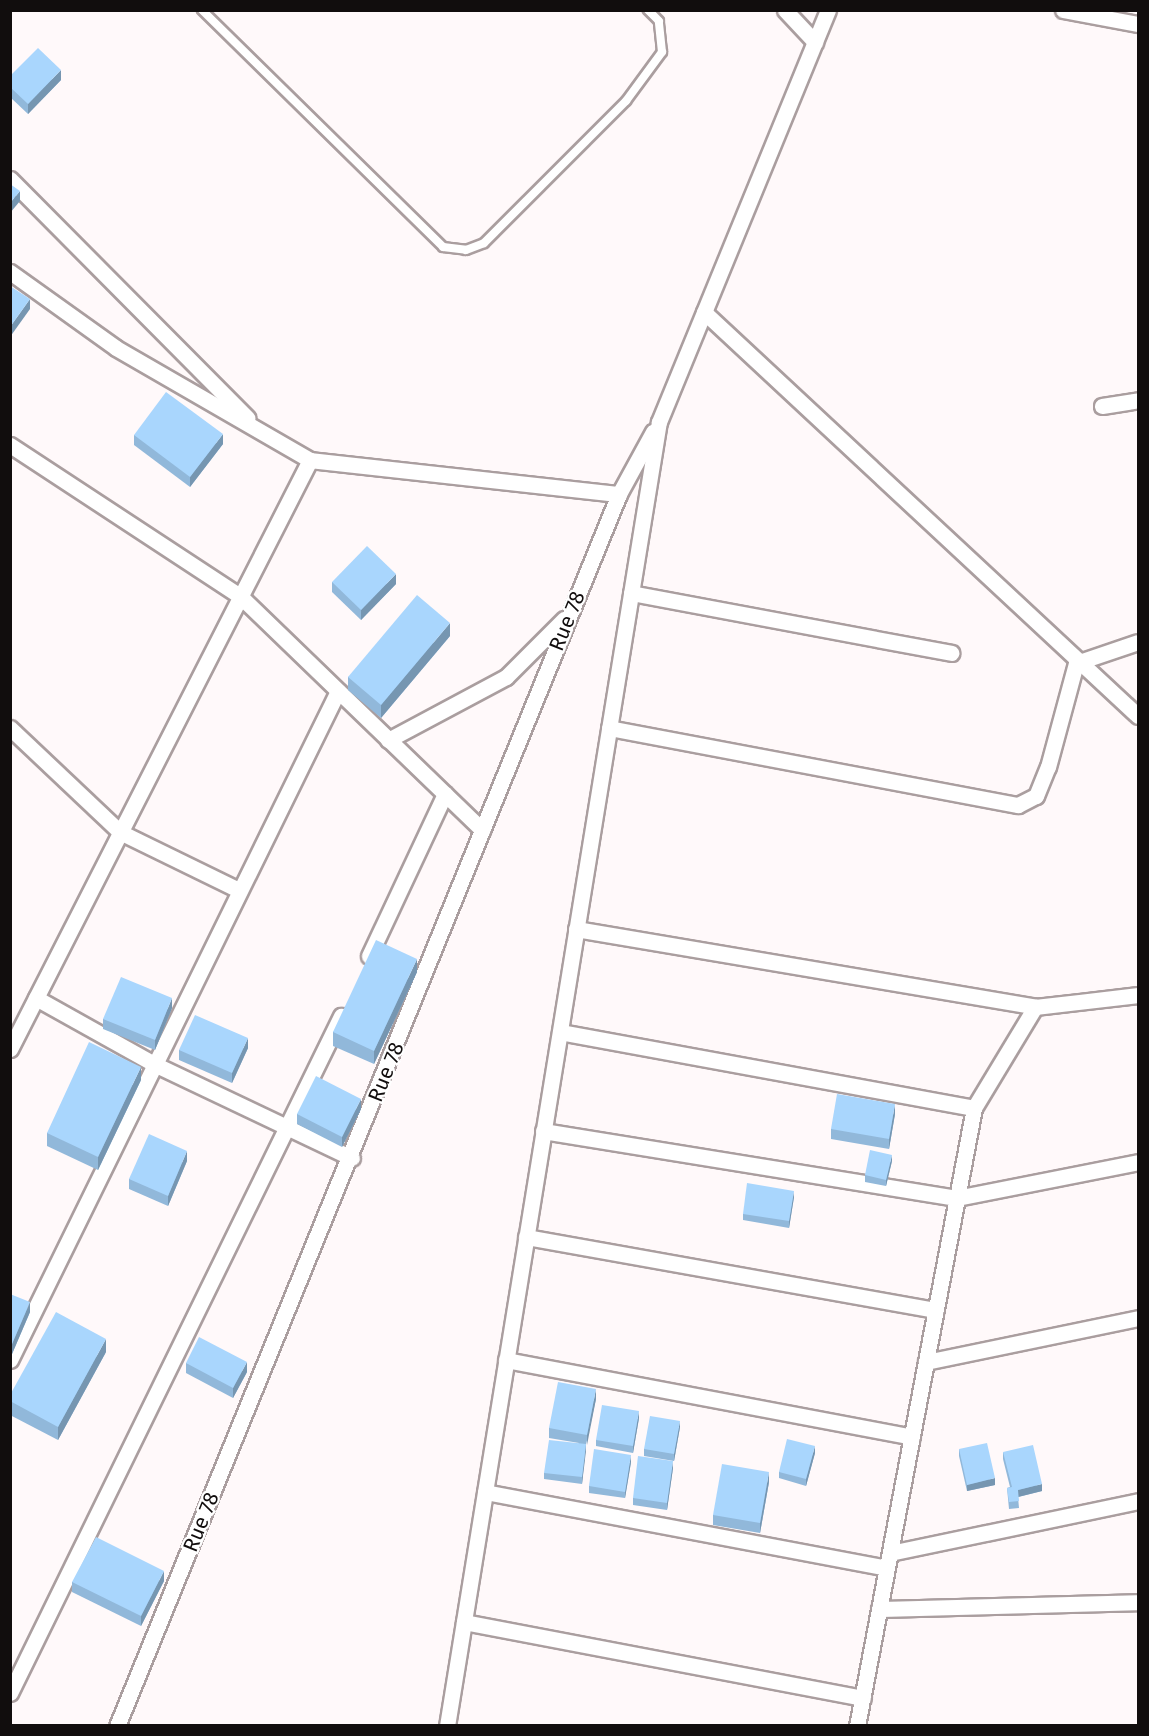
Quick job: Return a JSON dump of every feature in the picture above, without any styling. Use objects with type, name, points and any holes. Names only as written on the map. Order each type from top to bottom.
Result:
[{"type":"street","points":[[785,10],[815,42]]},
{"type":"street","points":[[447,1725],[659,422],[828,10]]},
{"type":"street","points":[[1064,10],[1138,24]]},
{"type":"street","points":[[10,179],[262,433]]},
{"type":"street","points":[[10,272],[116,348],[310,460],[619,494]]},
{"type":"street","points":[[704,312],[1076,663],[1138,716]]},
{"type":"street","points":[[1102,406],[1138,400]]},
{"type":"street","name":"Rue 78","points":[[117,1725],[351,1158],[619,494],[659,422]]},
{"type":"street","points":[[10,445],[240,596],[482,830]]},
{"type":"street","points":[[10,1049],[310,460]]},
{"type":"street","points":[[631,593],[951,653]]},
{"type":"street","points":[[388,740],[506,677],[570,613]]},
{"type":"street","points":[[1076,663],[1138,642]]},
{"type":"street","points":[[609,728],[1018,805],[1036,796],[1044,776],[1076,663]]},
{"type":"street","points":[[10,1360],[338,691]]},
{"type":"street","points":[[10,728],[120,832],[239,890]]},
{"type":"street","points":[[364,967],[445,794]]},
{"type":"street","points":[[576,929],[1035,1007],[1138,995]]},
{"type":"street","points":[[36,998],[154,1065],[351,1158]]},
{"type":"street","points":[[10,1693],[288,1129],[349,1000]]},
{"type":"street","points":[[857,1725],[974,1108],[1035,1007]]},
{"type":"street","points":[[560,1032],[974,1108]]},
{"type":"street","points":[[543,1131],[957,1198],[1138,1162]]},
{"type":"street","points":[[526,1237],[936,1310]]},
{"type":"street","points":[[926,1362],[1138,1318]]},
{"type":"street","points":[[506,1360],[912,1437]]},
{"type":"street","points":[[485,1492],[888,1561],[1138,1501]]},
{"type":"street","points":[[879,1609],[1138,1602]]},
{"type":"street","points":[[464,1622],[862,1698]]},
{"type":"lane","points":[[206,13],[443,247],[466,250],[484,243],[626,101],[663,52],[659,21],[648,10]]},
{"type":"building","points":[[38,48],[61,70],[28,104],[10,87],[10,76]]},
{"type":"building","points":[[10,184],[20,191],[10,203]]},
{"type":"building","points":[[10,286],[30,299],[10,327]]},
{"type":"building","points":[[166,392],[223,434],[190,477],[134,435]]},
{"type":"building","points":[[367,546],[396,574],[361,610],[332,582]]},
{"type":"building","points":[[417,595],[450,623],[381,705],[348,677]]},
{"type":"building","points":[[376,940],[417,959],[374,1051],[333,1032]]},
{"type":"building","points":[[121,977],[172,998],[155,1040],[103,1019]]},
{"type":"building","points":[[195,1015],[248,1038],[232,1073],[179,1050]]},
{"type":"building","points":[[89,1042],[141,1067],[98,1157],[47,1133]]},
{"type":"building","points":[[316,1076],[361,1099],[342,1137],[297,1114]]},
{"type":"building","points":[[837,1094],[895,1104],[889,1139],[831,1129]]},
{"type":"building","points":[[149,1134],[187,1151],[168,1196],[129,1179]]},
{"type":"building","points":[[870,1150],[892,1155],[886,1180],[865,1175]]},
{"type":"building","points":[[747,1183],[794,1191],[789,1221],[743,1214]]},
{"type":"building","points":[[10,1294],[30,1302],[12,1344],[10,1343]]},
{"type":"building","points":[[56,1312],[106,1339],[58,1427],[10,1401],[10,1395]]},
{"type":"building","points":[[199,1337],[247,1362],[233,1388],[186,1363]]},
{"type":"building","points":[[558,1382],[596,1389],[587,1435],[549,1428]]},
{"type":"building","points":[[602,1405],[639,1411],[633,1446],[596,1440]]},
{"type":"building","points":[[650,1416],[680,1421],[674,1454],[644,1449]]},
{"type":"building","points":[[787,1439],[815,1446],[806,1479],[779,1472]]},
{"type":"building","points":[[549,1440],[586,1444],[582,1477],[544,1473]]},
{"type":"building","points":[[987,1443],[995,1478],[967,1485],[959,1449]]},
{"type":"building","points":[[1033,1445],[1042,1484],[1018,1490],[1019,1501],[1009,1502],[1007,1488],[1012,1487],[1003,1452]]},
{"type":"building","points":[[594,1449],[631,1455],[625,1492],[589,1486]]},
{"type":"building","points":[[638,1456],[673,1461],[667,1503],[633,1498]]},
{"type":"building","points":[[722,1464],[769,1472],[760,1523],[713,1515]]},
{"type":"building","points":[[96,1537],[164,1571],[141,1616],[72,1582]]}]
